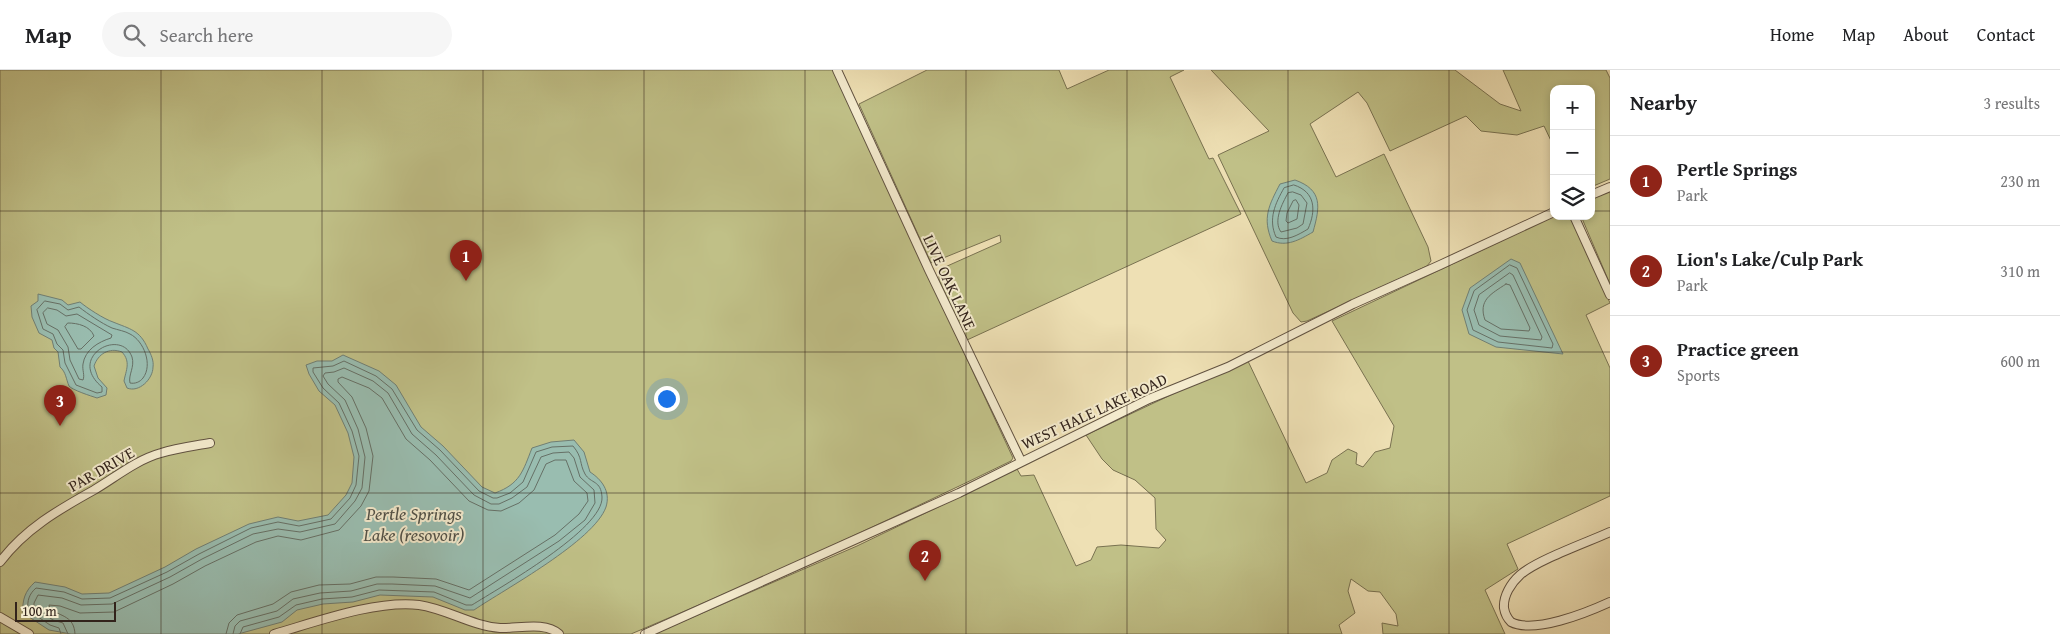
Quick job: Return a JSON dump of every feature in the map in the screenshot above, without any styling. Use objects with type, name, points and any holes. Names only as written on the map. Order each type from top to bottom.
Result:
[{"type":"street","name":"LIVE OAK LANE","points":[[837,70],[1020,462]]},
{"type":"street","points":[[1595,193],[1610,187]]},
{"type":"street","name":"WEST HALE LAKE ROAD","points":[[645,634],[959,493],[1149,399],[1228,367],[1353,304],[1440,266],[1550,214]]},
{"type":"street","points":[[1576,220],[1610,295]]},
{"type":"street","name":"PAR DRIVE","points":[[0,562],[16,543],[52,514],[130,466],[160,453],[210,443]]},
{"type":"street","points":[[1610,532],[1525,571],[1509,589],[1504,599],[1504,610],[1507,618],[1514,626],[1535,631],[1557,626],[1610,602]]},
{"type":"street","points":[[274,634],[336,616],[382,606],[406,605],[440,609],[487,626],[499,628],[545,628],[559,634]]},
{"type":"street","points":[[0,617],[29,634]]},
{"type":"green space","points":[[0,70],[833,70],[1013,458],[1011,461],[870,528],[631,634],[0,634]]},
{"type":"green space","points":[[927,70],[1059,70],[1067,89],[1109,70],[1184,70],[1170,77],[1209,159],[1213,158],[1241,214],[967,340],[939,280],[939,274],[945,267],[1001,242],[1000,235],[931,263],[859,104]]},
{"type":"green space","points":[[1211,70],[1455,70],[1500,104],[1521,111],[1503,70],[1606,70],[1610,78],[1610,179],[1595,185],[1595,85],[1550,85],[1550,139],[1544,126],[1517,135],[1481,131],[1466,116],[1390,151],[1367,103],[1358,92],[1310,124],[1336,177],[1384,154],[1428,247],[1431,261],[1427,266],[1307,321],[1301,322],[1293,313],[1218,155],[1269,131]]},
{"type":"green space","points":[[1610,191],[1610,284],[1583,220],[1595,220],[1595,197]]},
{"type":"green space","points":[[1550,218],[1550,220],[1572,220],[1610,303],[1586,315],[1610,368],[1610,496],[1507,544],[1518,569],[1485,590],[1505,634],[1383,634],[1382,623],[1398,626],[1396,614],[1380,592],[1368,591],[1351,579],[1348,591],[1355,613],[1339,625],[1342,634],[654,634],[857,546],[1017,469],[1021,476],[1034,475],[1076,566],[1091,560],[1097,547],[1121,545],[1159,548],[1166,540],[1156,529],[1155,498],[1135,480],[1113,470],[1102,459],[1086,435],[1247,359],[1306,483],[1327,473],[1332,460],[1348,449],[1357,453],[1356,464],[1363,467],[1375,452],[1390,448],[1394,426],[1332,321]]},
{"type":"water","points":[[1295,180],[1304,184],[1315,194],[1318,207],[1313,232],[1298,240],[1288,243],[1277,243],[1272,241],[1267,225],[1270,205],[1280,184]]},
{"type":"water","points":[[1511,259],[1520,263],[1563,354],[1496,347],[1469,334],[1462,310],[1470,288]]},
{"type":"water","points":[[38,294],[62,300],[68,305],[80,302],[109,321],[138,334],[145,343],[153,360],[151,376],[148,380],[136,389],[127,388],[124,381],[127,366],[125,356],[122,352],[113,350],[101,355],[94,366],[98,378],[107,388],[106,395],[97,398],[71,388],[64,371],[60,367],[58,352],[54,348],[52,340],[39,333],[32,317],[31,306],[38,301]]},
{"type":"water","name":"Pertle Springs Lake (resovoir)","points":[[343,355],[379,371],[396,385],[421,427],[443,446],[482,487],[495,493],[510,485],[520,476],[532,448],[551,442],[574,440],[584,452],[590,472],[604,486],[607,496],[606,507],[598,520],[585,534],[567,549],[474,610],[465,610],[433,597],[380,595],[353,602],[323,604],[297,610],[282,622],[238,634],[71,634],[49,630],[23,613],[25,596],[35,582],[65,587],[82,594],[109,593],[249,524],[278,517],[298,521],[328,515],[346,495],[352,483],[354,457],[348,433],[335,405],[319,391],[306,365],[317,361],[332,361]]},
{"type":"place","name":"Pertle Springs","points":[[466,281]]},
{"type":"place","name":"Practice green","points":[[60,426]]},
{"type":"place","name":"Lion's Lake/Culp Park","points":[[925,581]]}]
